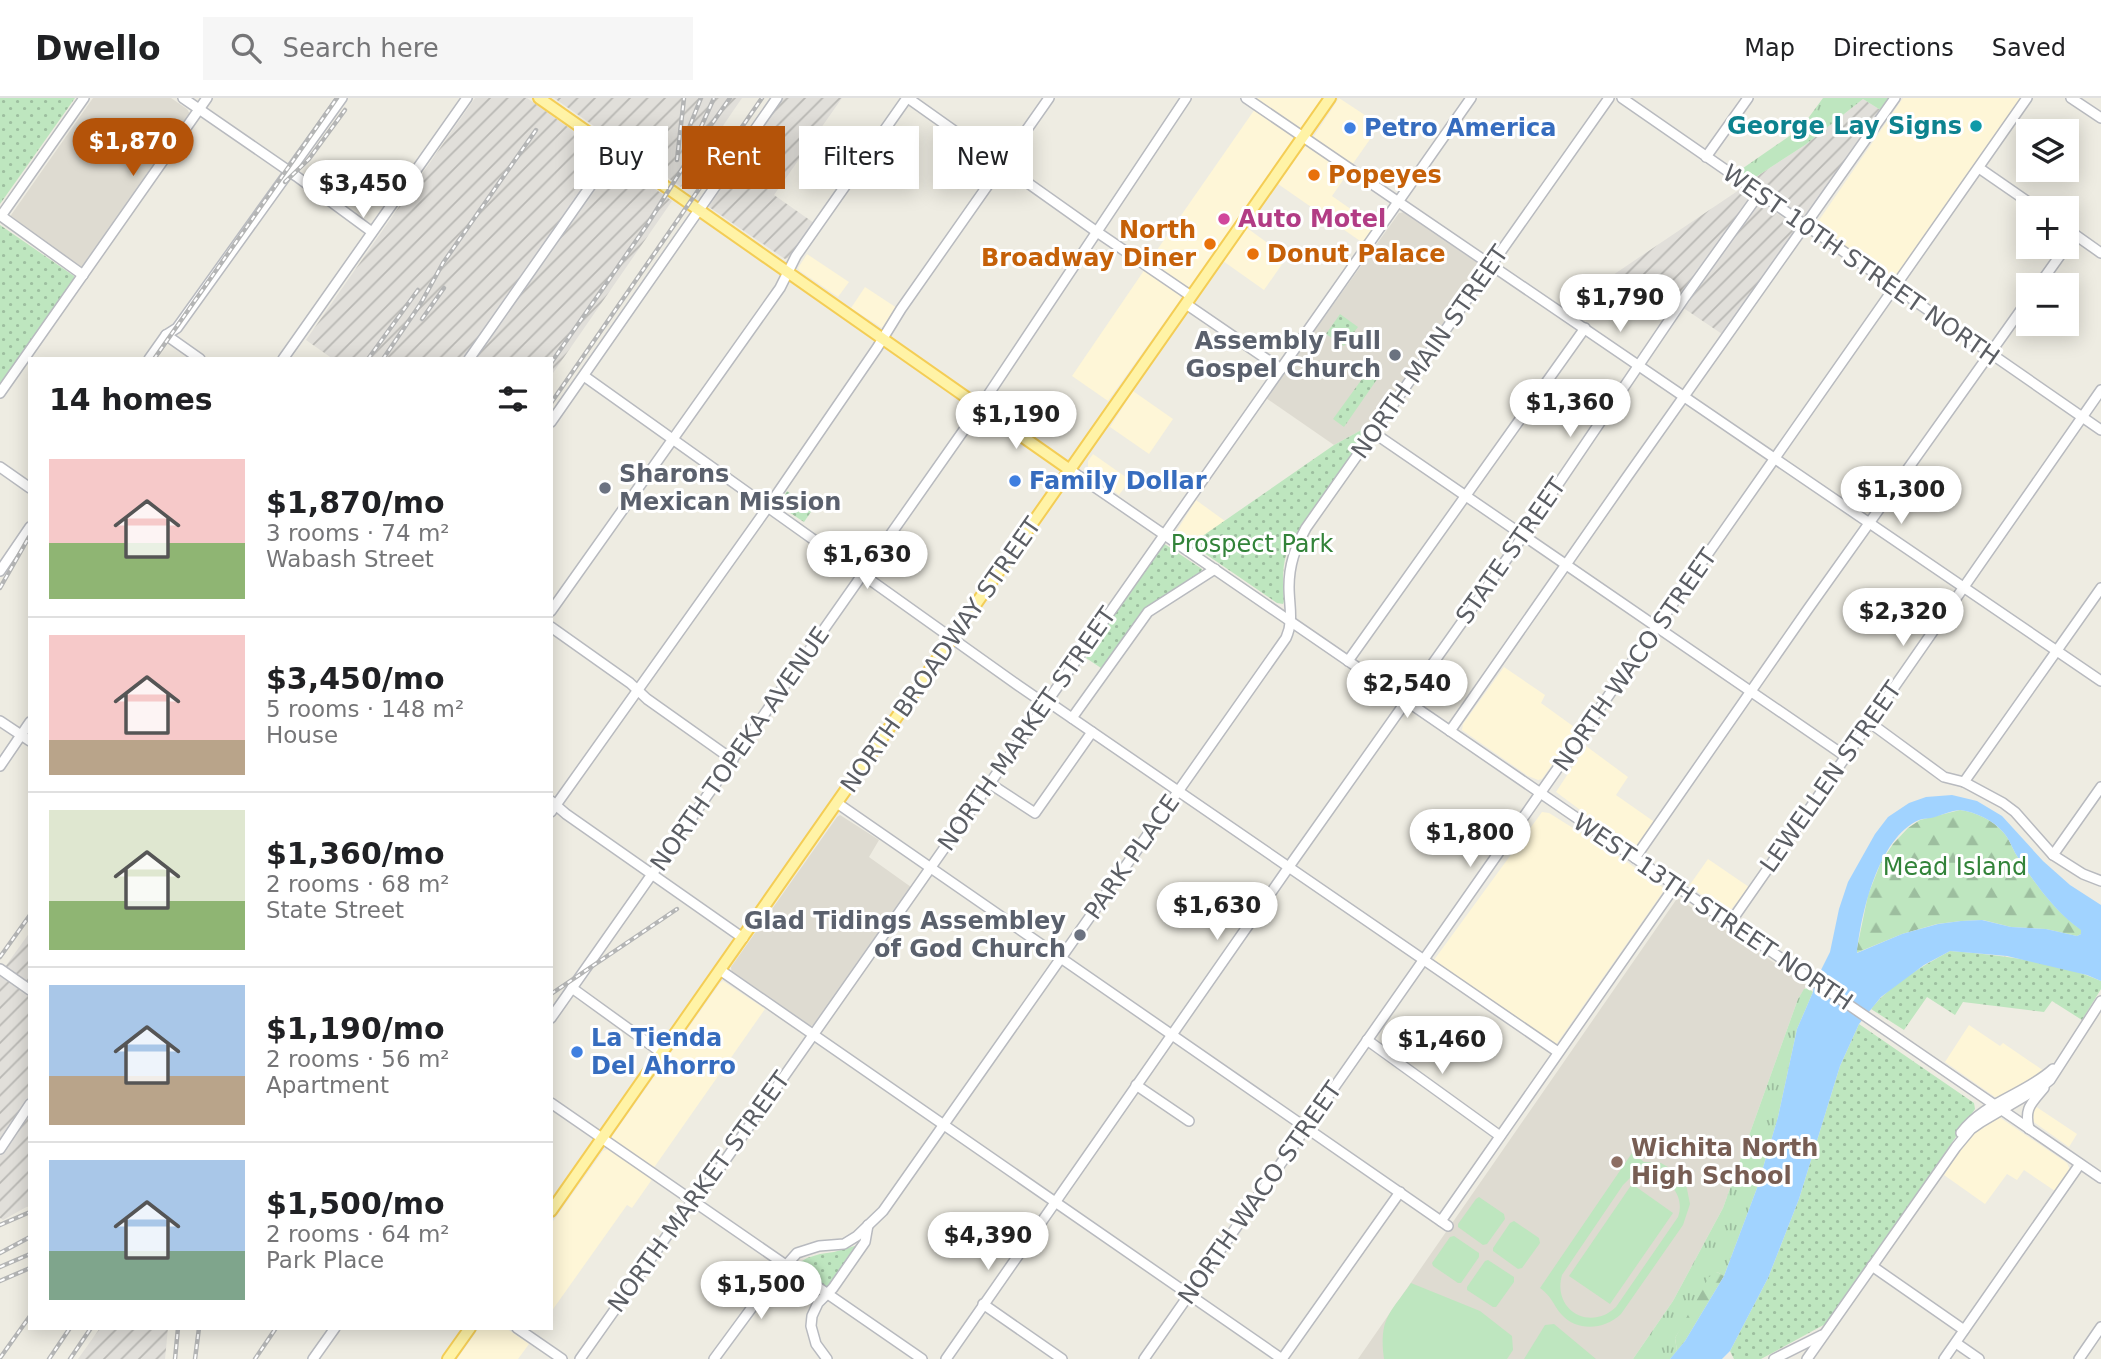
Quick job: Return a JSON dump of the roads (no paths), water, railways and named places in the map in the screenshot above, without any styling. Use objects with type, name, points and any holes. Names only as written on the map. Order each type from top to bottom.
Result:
[{"type":"main road","points":[[539,98],[579,126]]},
{"type":"main road","name":"NORTH BROADWAY STREET","points":[[553,1208],[1330,98]]},
{"type":"main road","points":[[668,188],[1070,470]]},
{"type":"main road","points":[[448,1359],[469,1330]]},
{"type":"street","points":[[83,275],[1,216],[84,98]]},
{"type":"street","points":[[183,98],[372,232]]},
{"type":"street","points":[[0,393],[207,98]]},
{"type":"street","points":[[150,357],[166,335],[177,328],[342,98]]},
{"type":"street","points":[[284,357],[467,98]]},
{"type":"street","points":[[553,419],[777,98]]},
{"type":"street","points":[[554,600],[780,288],[796,256],[907,98],[948,126]]},
{"type":"street","points":[[1029,126],[1049,98]]},
{"type":"street","name":"NORTH TOPEKA AVENUE","points":[[553,1015],[980,407],[1186,98]]},
{"type":"street","points":[[1247,98],[2101,681]]},
{"type":"street","name":"NORTH MARKET STREET","points":[[580,1359],[693,1201],[712,1179],[1471,98]]},
{"type":"street","name":"NORTH MAIN STREET","points":[[1292,620],[1290,571],[1296,547],[1306,528],[1609,98]]},
{"type":"street","name":"WEST 10TH STREET NORTH","points":[[1622,98],[2101,430]]},
{"type":"street","points":[[1706,157],[1748,98]]},
{"type":"street","points":[[1450,731],[1895,98]]},
{"type":"street","name":"NORTH WACO STREET","points":[[1144,1359],[2027,98]]},
{"type":"street","points":[[2071,98],[2101,118]]},
{"type":"street","points":[[1979,168],[2019,196]]},
{"type":"street","points":[[1033,186],[1281,369]]},
{"type":"street","points":[[470,357],[588,189]]},
{"type":"street","points":[[743,938],[553,806],[638,692],[768,507],[986,189]]},
{"type":"street","name":"STATE STREET","points":[[946,1359],[1759,194]]},
{"type":"street","points":[[2079,238],[2101,253]]},
{"type":"street","points":[[1634,858],[2016,317]]},
{"type":"street","points":[[1348,661],[1585,328]]},
{"type":"street","points":[[166,335],[197,357]]},
{"type":"street","points":[[584,376],[1038,699],[1047,701],[1559,1052]]},
{"type":"street","name":"LEWELLEN STREET","points":[[1730,923],[2101,390]]},
{"type":"street","points":[[1374,433],[1845,756]]},
{"type":"street","points":[[0,467],[28,487]]},
{"type":"street","name":"WEST 13TH STREET NORTH","points":[[1070,470],[2101,1178]]},
{"type":"street","points":[[0,570],[28,530]]},
{"type":"street","points":[[1072,718],[1148,612],[1215,569]]},
{"type":"street","points":[[1964,782],[2101,588]]},
{"type":"street","name":"PARK PLACE","points":[[715,1359],[767,1287],[797,1253],[844,1244],[857,1236],[883,1211],[1286,638],[1292,620]]},
{"type":"street","points":[[553,628],[733,760]]},
{"type":"street","points":[[0,720],[28,740]]},
{"type":"street","points":[[1868,722],[1944,777],[1964,782],[2009,807],[2053,855],[2083,874],[2101,881]]},
{"type":"street","points":[[0,766],[28,725]]},
{"type":"street","points":[[989,783],[1035,813],[1092,732]]},
{"type":"street","points":[[2053,855],[2101,787]]},
{"type":"street","points":[[837,803],[1444,1223],[1500,1136],[1675,886]]},
{"type":"street","points":[[0,969],[28,989]]},
{"type":"street","points":[[720,970],[1282,1359],[1399,1192]]},
{"type":"street","points":[[572,988],[662,1053]]},
{"type":"street","points":[[2029,1129],[2027,1112],[2030,1105],[2050,1080],[2101,1001]]},
{"type":"street","points":[[1367,1040],[1500,1136]]},
{"type":"street","points":[[1807,1359],[1971,1129],[2059,1063]]},
{"type":"street","points":[[1969,1123],[2050,1080]]},
{"type":"street","points":[[1136,1085],[1189,1121]]},
{"type":"street","points":[[1956,1147],[1959,1136],[1979,1108],[1976,1093]]},
{"type":"street","points":[[553,1104],[922,1359]]},
{"type":"street","points":[[0,1149],[28,1107]]},
{"type":"street","points":[[1944,1359],[2080,1164]]},
{"type":"street","name":"PARK PLACE","points":[[827,1359],[816,1344],[811,1326],[812,1316],[818,1303],[833,1289],[865,1242],[868,1226]]},
{"type":"street","points":[[1872,1266],[1964,1330]]},
{"type":"street","points":[[983,1304],[1062,1359]]},
{"type":"street","points":[[2079,1359],[2101,1327]]},
{"type":"street","points":[[313,1359],[334,1330]]},
{"type":"street","points":[[520,1330],[562,1359]]},
{"type":"street","points":[[1774,1359],[1824,1335]]},
{"type":"street","points":[[1955,1343],[1979,1359]]},
{"type":"water","points":[[1952,795],[1977,801],[2002,816],[2043,861],[2070,885],[2101,905],[2101,981],[2087,975],[2007,956],[1950,951],[1924,965],[1881,997],[1859,1024],[1840,1066],[1799,1199],[1768,1278],[1730,1351],[1722,1359],[1670,1359],[1685,1341],[1724,1276],[1757,1188],[1778,1117],[1797,1029],[1814,984],[1830,952],[1848,882],[1875,834],[1888,817],[1909,803],[1926,797]],"holes":[[[1960,810],[1989,820],[2003,832],[2038,886],[2054,906],[2081,930],[2081,934],[2077,936],[2046,929],[2011,927],[1982,920],[1961,921],[1902,934],[1857,953],[1874,879],[1893,843],[1905,829],[1919,820]]]},
{"type":"railway","points":[[155,357],[337,98]]},
{"type":"railway","points":[[677,160],[684,98]]},
{"type":"railway","points":[[690,126],[701,98]]},
{"type":"railway","points":[[701,126],[714,98]]},
{"type":"railway","points":[[553,360],[647,225],[730,98]]},
{"type":"railway","points":[[553,400],[762,98]]},
{"type":"railway","points":[[285,182],[309,159],[345,110]]},
{"type":"railway","points":[[384,357],[421,303],[443,263],[536,130]]},
{"type":"railway","points":[[422,319],[444,288]]},
{"type":"railway","points":[[369,357],[418,290]]},
{"type":"railway","points":[[0,588],[28,539]]},
{"type":"railway","points":[[553,993],[677,909]]},
{"type":"railway","points":[[0,957],[28,918]]},
{"type":"railway","points":[[0,1225],[28,1213]]},
{"type":"railway","points":[[0,1253],[28,1238]]},
{"type":"railway","points":[[0,1267],[28,1255]]},
{"type":"railway","points":[[0,1281],[28,1269]]},
{"type":"railway","points":[[0,1358],[28,1319]]},
{"type":"railway","points":[[49,1359],[69,1330]]},
{"type":"railway","points":[[70,1359],[90,1330]]},
{"type":"railway","points":[[175,1359],[178,1330]]},
{"type":"railway","points":[[195,1359],[199,1330]]},
{"type":"railway","points":[[255,1359],[275,1330]]},
{"type":"place","name":"George Lay Signs","points":[[1976,126]]},
{"type":"place","name":"Petro America","points":[[1350,128]]},
{"type":"place","name":"Popeyes","points":[[1314,175]]},
{"type":"place","name":"Auto Motel","points":[[1224,219]]},
{"type":"place","name":"North Broadway Diner","points":[[1210,244]]},
{"type":"place","name":"Donut Palace","points":[[1253,254]]},
{"type":"place","name":"Assembly Full Gospel Church","points":[[1395,355]]},
{"type":"place","name":"Family Dollar","points":[[1015,481]]},
{"type":"place","name":"Sharons Mexican Mission","points":[[605,488]]},
{"type":"place","name":"Glad Tidings Assembley of God Church","points":[[1080,935]]},
{"type":"place","name":"La Tienda Del Ahorro","points":[[577,1052]]},
{"type":"place","name":"Wichita North High School","points":[[1617,1162]]},
{"type":"park label","name":"Prospect Park","points":[[1252,544]]},
{"type":"park label","name":"Mead Island","points":[[1955,867]]}]
